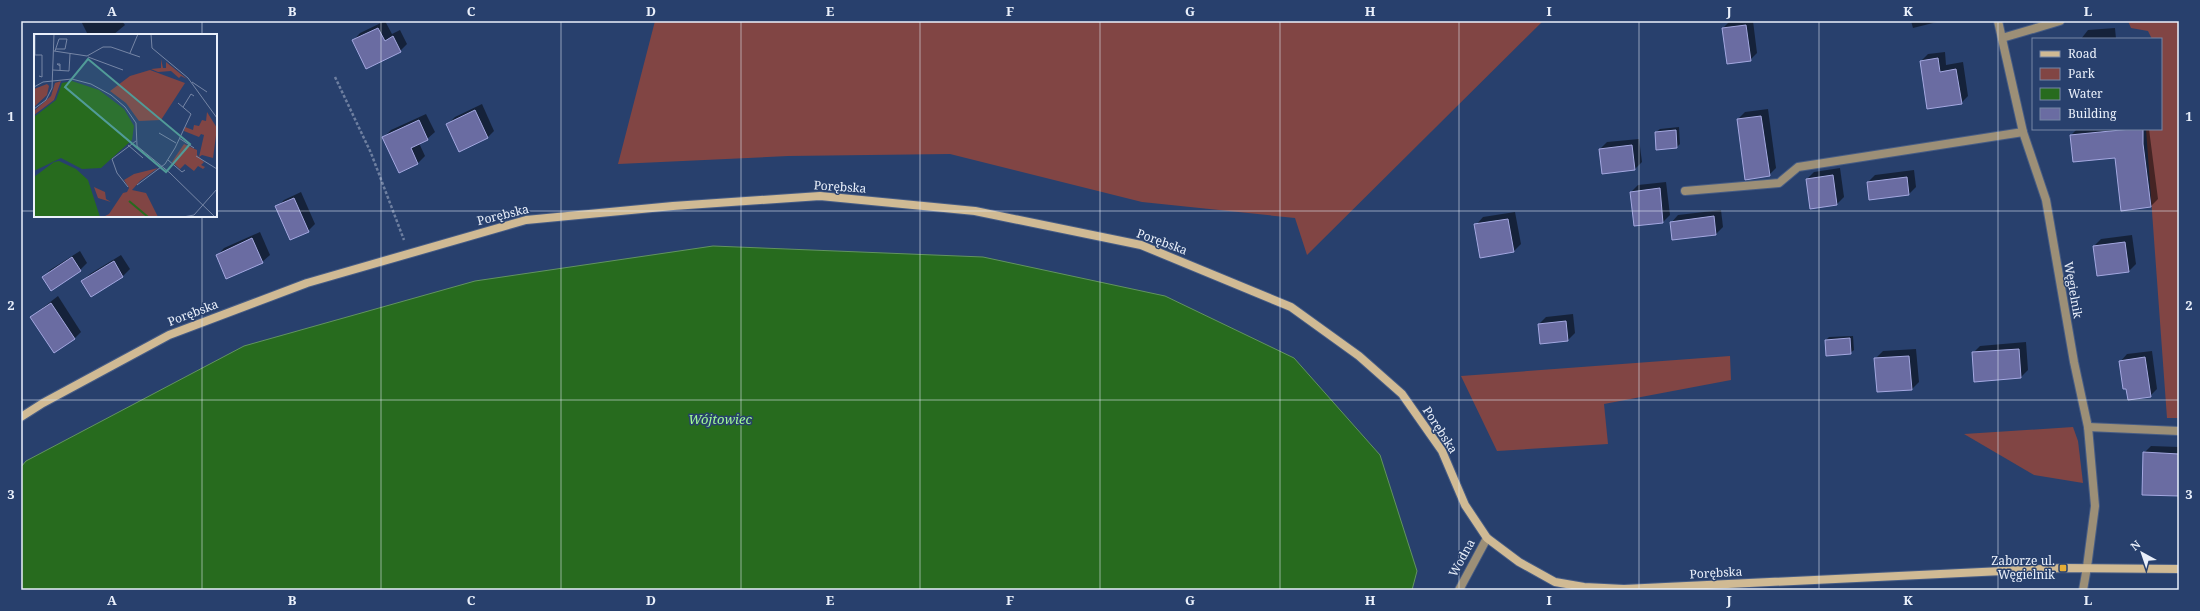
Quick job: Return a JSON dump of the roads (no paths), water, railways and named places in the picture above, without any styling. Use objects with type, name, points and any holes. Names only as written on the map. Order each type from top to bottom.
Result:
[{"type":"street","name":"Węgielnik","points":[[1998,21],[2023,132],[2046,200],[2074,362],[2088,427],[2095,506],[2083,590]]},
{"type":"street","points":[[2002,38],[2060,21]]},
{"type":"street","points":[[1685,190],[1779,183],[1798,167],[2023,132]]},
{"type":"street","name":"Porębska","points":[[21,417],[43,403],[169,335],[307,283],[526,220],[673,206],[820,196],[976,211],[1141,244],[1291,307],[1359,356],[1402,394],[1442,451],[1465,505],[1487,538],[1519,562],[1555,582],[1624,589],[2087,567],[2179,569]]},
{"type":"street","points":[[2088,427],[2179,430]]},
{"type":"street","name":"Wodna","points":[[1459,590],[1487,538]]},
{"type":"water","name":"Wójtowiec","points":[[713,246],[983,257],[1165,296],[1294,358],[1380,455],[1417,571],[1412,590],[21,590],[21,467],[26,461],[244,346],[475,281]]},
{"type":"place","name":"Zaborze ul. Węgielnik","points":[[2063,568]]}]
